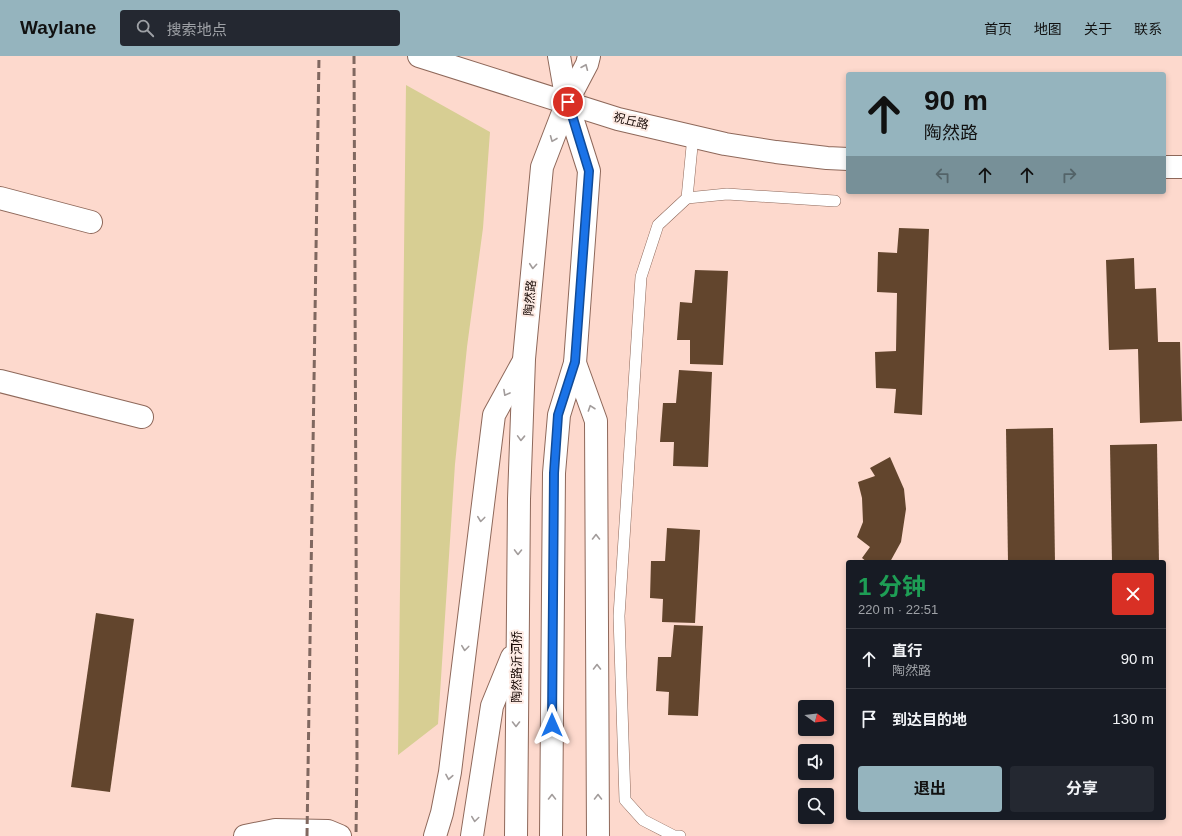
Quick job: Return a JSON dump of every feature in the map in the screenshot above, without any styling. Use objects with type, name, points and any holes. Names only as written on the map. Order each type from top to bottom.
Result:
[{"type":"main road","name":"祝丘路","points":[[419,56],[618,118],[725,144],[776,152],[846,159]]},
{"type":"main road","points":[[552,836],[554,473],[558,415],[575,362],[589,171],[568,102],[559,56]]},
{"type":"main road","name":"陶然路","points":[[519,499],[524,359],[542,167],[568,102],[587,64],[589,56]]},
{"type":"main road","points":[[1166,167],[1182,167]]},
{"type":"main road","points":[[0,198],[91,222]]},
{"type":"main road","points":[[435,836],[442,813],[450,772],[494,416],[524,359]]},
{"type":"main road","points":[[575,362],[596,421],[598,836]]},
{"type":"main road","points":[[0,381],[142,418]]},
{"type":"main road","name":"陶然路沂河桥","points":[[516,836],[519,499]]},
{"type":"main road","points":[[472,836],[492,706],[517,646]]},
{"type":"main road","points":[[246,836],[275,830],[328,831],[340,836]]},
{"type":"lane","points":[[687,198],[692,136]]},
{"type":"lane","points":[[680,836],[674,836],[642,820],[625,800],[620,616],[641,277],[658,225],[687,198],[726,194],[835,201]]},
{"type":"shaded area","points":[[406,85],[490,132],[483,228],[467,347],[455,464],[438,724],[398,755]]},
{"type":"building","points":[[899,228],[929,229],[922,415],[894,413],[896,389],[876,388],[875,352],[896,351],[897,293],[877,292],[878,252],[897,253]]},
{"type":"building","points":[[1134,258],[1135,289],[1156,288],[1158,342],[1180,342],[1182,421],[1140,423],[1138,349],[1109,350],[1106,260]]},
{"type":"building","points":[[695,270],[728,271],[723,365],[690,364],[690,340],[677,340],[680,302],[692,303]]},
{"type":"building","points":[[679,370],[712,372],[708,467],[673,466],[674,442],[660,442],[663,403],[676,403]]},
{"type":"building","points":[[1053,428],[1055,560],[1008,560],[1006,429]]},
{"type":"building","points":[[1157,444],[1159,560],[1112,560],[1110,445]]},
{"type":"building","points":[[890,457],[904,489],[906,509],[901,542],[891,560],[864,560],[862,558],[870,547],[857,537],[863,522],[862,498],[858,482],[875,476],[870,468]]},
{"type":"building","points":[[667,528],[700,530],[695,623],[662,622],[663,599],[650,598],[651,561],[665,561]]},
{"type":"building","points":[[96,613],[134,619],[110,792],[71,787]]},
{"type":"building","points":[[674,625],[703,626],[698,716],[668,715],[669,692],[656,691],[658,657],[671,657]]},
{"type":"railway","points":[[307,836],[319,56]]},
{"type":"railway","points":[[354,56],[356,836]]},
{"type":"route","points":[[552,725],[554,473],[558,415],[575,362],[589,171],[568,102]]}]
